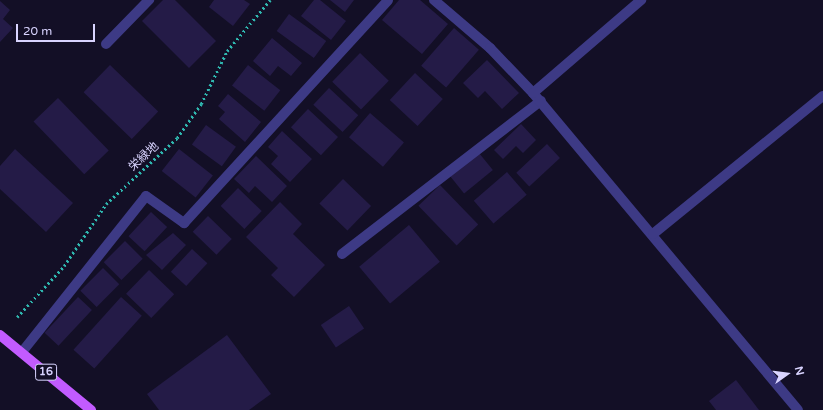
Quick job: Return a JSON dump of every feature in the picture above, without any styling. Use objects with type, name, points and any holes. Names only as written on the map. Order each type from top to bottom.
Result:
[{"type":"main road","name":"16","points":[[0,336],[22,352],[91,410]]},
{"type":"street","points":[[106,44],[149,0]]},
{"type":"street","points":[[22,352],[146,196],[184,223],[388,0]]},
{"type":"street","points":[[434,0],[490,48],[533,92],[653,234],[798,410]]},
{"type":"street","points":[[533,92],[641,0]]},
{"type":"street","points":[[653,234],[823,96]]},
{"type":"street","points":[[342,254],[540,101]]},
{"type":"path","name":"栄緑地","points":[[17,317],[64,266],[106,204],[177,138],[202,104],[227,51],[270,0]]},
{"type":"building","points":[[163,0],[175,0],[216,41],[189,68],[142,21]]},
{"type":"building","points":[[214,0],[244,0],[250,4],[233,26],[209,7]]},
{"type":"building","points":[[314,0],[320,0],[346,21],[331,40],[301,16]]},
{"type":"building","points":[[330,0],[354,0],[345,12]]},
{"type":"building","points":[[399,0],[420,0],[448,24],[422,54],[382,20]]},
{"type":"building","points":[[0,1],[10,10],[3,19],[13,28],[0,42]]},
{"type":"building","points":[[289,14],[326,41],[314,58],[277,31]]},
{"type":"building","points":[[454,28],[479,50],[446,87],[421,66]]},
{"type":"building","points":[[272,38],[302,63],[291,76],[278,66],[270,76],[253,61]]},
{"type":"building","points":[[360,53],[389,81],[361,110],[332,82]]},
{"type":"building","points":[[487,60],[519,93],[502,109],[485,91],[478,98],[463,83]]},
{"type":"building","points":[[110,65],[158,112],[132,139],[84,92]]},
{"type":"building","points":[[248,65],[280,90],[264,111],[232,85]]},
{"type":"building","points":[[415,73],[443,99],[418,126],[390,100]]},
{"type":"building","points":[[329,88],[358,115],[343,132],[313,105]]},
{"type":"building","points":[[228,94],[261,122],[245,142],[219,119],[225,112],[218,106]]},
{"type":"building","points":[[58,98],[109,151],[84,174],[34,122]]},
{"type":"building","points":[[308,109],[338,137],[321,155],[291,127]]},
{"type":"building","points":[[370,113],[404,143],[383,167],[349,137]]},
{"type":"building","points":[[521,124],[536,140],[523,153],[516,146],[503,159],[494,150]]},
{"type":"building","points":[[206,125],[236,147],[222,166],[192,144]]},
{"type":"building","points":[[282,131],[312,159],[290,182],[271,164],[278,156],[268,147]]},
{"type":"building","points":[[547,144],[560,158],[529,187],[516,173]]},
{"type":"building","points":[[15,149],[73,203],[46,232],[0,189],[0,166]]},
{"type":"building","points":[[179,149],[213,175],[196,198],[162,171]]},
{"type":"building","points":[[479,153],[493,170],[464,193],[450,176]]},
{"type":"building","points":[[256,156],[287,186],[272,202],[255,186],[249,193],[234,179]]},
{"type":"building","points":[[507,172],[527,195],[493,224],[474,201]]},
{"type":"building","points":[[343,179],[371,206],[347,231],[319,203]]},
{"type":"building","points":[[440,185],[478,225],[457,245],[418,206]]},
{"type":"building","points":[[238,188],[262,211],[244,229],[221,206]]},
{"type":"building","points":[[280,202],[302,224],[293,234],[325,265],[294,297],[271,275],[278,268],[246,237]]},
{"type":"building","points":[[151,212],[167,227],[145,251],[128,236]]},
{"type":"building","points":[[208,216],[232,239],[216,255],[193,232]]},
{"type":"building","points":[[409,225],[440,262],[390,304],[359,267]]},
{"type":"building","points":[[173,233],[186,245],[162,270],[146,255]]},
{"type":"building","points":[[125,241],[143,259],[121,280],[104,262]]},
{"type":"building","points":[[192,249],[207,263],[186,286],[171,272]]},
{"type":"building","points":[[103,268],[119,284],[97,307],[80,291]]},
{"type":"building","points":[[149,270],[174,294],[151,318],[126,294]]},
{"type":"building","points":[[78,297],[92,310],[58,346],[45,333]]},
{"type":"building","points":[[121,297],[142,316],[94,368],[73,350]]},
{"type":"building","points":[[349,306],[364,328],[336,347],[321,325]]},
{"type":"building","points":[[227,335],[271,394],[249,410],[159,410],[147,394]]},
{"type":"building","points":[[736,380],[759,410],[716,410],[709,401]]}]
